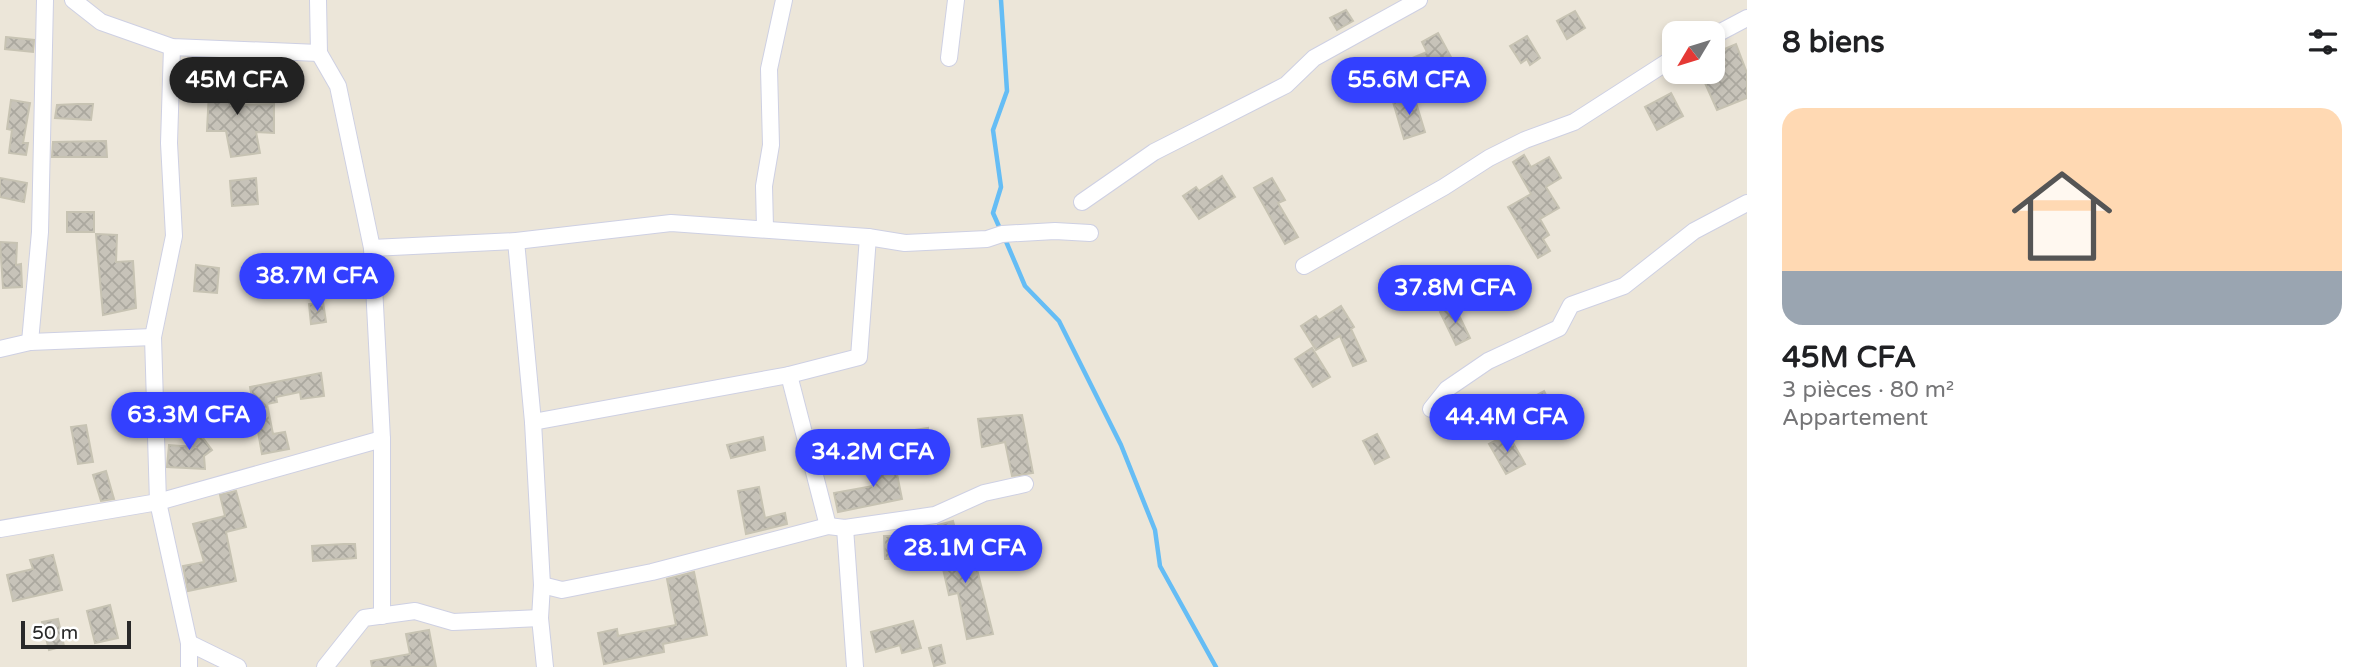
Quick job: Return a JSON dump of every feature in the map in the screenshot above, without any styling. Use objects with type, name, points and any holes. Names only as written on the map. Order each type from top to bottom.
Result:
[{"type":"street","points":[[30,342],[40,232],[45,0]]},
{"type":"street","points":[[73,0],[101,22],[172,47],[319,53]]},
{"type":"street","points":[[318,0],[319,53],[338,86],[372,248],[382,439],[382,616]]},
{"type":"street","points":[[765,228],[764,186],[771,145],[769,69],[785,0]]},
{"type":"street","points":[[949,58],[956,0]]},
{"type":"street","points":[[1082,202],[1154,152],[1286,85],[1314,58],[1419,0]]},
{"type":"street","points":[[1726,29],[1747,18]]},
{"type":"street","points":[[172,47],[169,143],[174,236],[153,337],[158,502],[189,643],[189,667]]},
{"type":"street","points":[[1304,266],[1444,187],[1489,158],[1574,122],[1662,65]]},
{"type":"street","points":[[1431,409],[1447,389],[1488,361],[1559,328],[1571,305],[1624,286],[1694,231],[1747,203]]},
{"type":"street","points":[[372,248],[516,241],[671,223],[765,228],[905,243],[987,240],[1002,234],[1090,233]]},
{"type":"street","points":[[533,422],[789,375],[859,357],[868,237]]},
{"type":"street","points":[[516,241],[533,422],[542,585],[540,618],[545,667]]},
{"type":"street","points":[[0,349],[30,342],[153,337]]},
{"type":"street","points":[[789,375],[828,526]]},
{"type":"street","points":[[0,529],[158,502],[382,439]]},
{"type":"street","points":[[542,585],[562,590],[653,572],[828,526],[845,528],[935,515],[984,492],[1025,484]]},
{"type":"street","points":[[845,528],[855,667]]},
{"type":"street","points":[[325,667],[364,618],[415,611],[453,622],[540,618]]},
{"type":"street","points":[[189,643],[238,667]]},
{"type":"building","points":[[1346,10],[1353,21],[1337,30],[1330,18]]},
{"type":"building","points":[[1575,11],[1585,28],[1567,39],[1557,21]]},
{"type":"building","points":[[1438,33],[1459,72],[1423,91],[1412,58],[1427,52],[1422,42]]},
{"type":"building","points":[[1527,36],[1540,58],[1530,65],[1527,59],[1521,63],[1510,46]]},
{"type":"building","points":[[6,37],[34,40],[33,52],[5,49]]},
{"type":"building","points":[[1736,44],[1747,73],[1747,98],[1717,110],[1705,84],[1726,84],[1726,48]]},
{"type":"building","points":[[210,71],[230,71],[231,105],[274,104],[274,133],[256,132],[260,153],[231,157],[226,131],[207,131]]},
{"type":"building","points":[[1671,93],[1683,116],[1657,130],[1645,107]]},
{"type":"building","points":[[1414,96],[1425,132],[1404,139],[1393,102]]},
{"type":"building","points":[[11,100],[30,103],[23,143],[28,143],[26,155],[9,153],[12,130],[7,129]]},
{"type":"building","points":[[93,104],[91,120],[55,118],[57,105]]},
{"type":"building","points":[[106,141],[107,157],[52,157],[53,142]]},
{"type":"building","points":[[1524,155],[1531,167],[1549,157],[1561,178],[1546,187],[1559,208],[1540,219],[1549,235],[1543,239],[1550,251],[1538,258],[1508,207],[1531,194],[1513,162]]},
{"type":"building","points":[[1222,176],[1235,197],[1199,219],[1183,196],[1196,187],[1199,191]]},
{"type":"building","points":[[0,178],[27,183],[24,202],[0,197]]},
{"type":"building","points":[[256,178],[258,204],[232,206],[230,181]]},
{"type":"building","points":[[1272,178],[1285,200],[1278,203],[1298,237],[1285,244],[1254,188]]},
{"type":"building","points":[[67,212],[94,212],[94,232],[67,232]]},
{"type":"building","points":[[96,234],[117,235],[116,262],[133,261],[136,308],[103,315]]},
{"type":"building","points":[[0,242],[17,243],[16,265],[21,264],[22,287],[3,288]]},
{"type":"building","points":[[196,265],[219,268],[217,293],[194,291]]},
{"type":"building","points":[[323,302],[326,322],[311,324],[309,304]]},
{"type":"building","points":[[1454,305],[1470,338],[1456,345],[1440,312]]},
{"type":"building","points":[[1341,306],[1354,327],[1351,329],[1366,361],[1353,366],[1340,336],[1316,350],[1301,326],[1316,316],[1319,320]]},
{"type":"building","points":[[1312,348],[1330,377],[1313,387],[1295,359]]},
{"type":"building","points":[[321,373],[324,396],[301,399],[300,392],[276,397],[277,402],[267,404],[273,434],[285,432],[289,449],[262,454],[250,387]]},
{"type":"building","points":[[1544,391],[1553,409],[1529,421],[1520,404]]},
{"type":"building","points":[[169,395],[181,395],[181,412],[169,412]]},
{"type":"building","points":[[1022,415],[1033,473],[1012,476],[1005,442],[982,447],[978,419]]},
{"type":"building","points":[[86,425],[93,462],[78,464],[71,427]]},
{"type":"building","points":[[194,426],[212,450],[204,456],[205,469],[167,467],[169,445],[195,447],[184,433]]},
{"type":"building","points":[[928,428],[929,442],[890,448],[888,434]]},
{"type":"building","points":[[1377,434],[1389,457],[1375,464],[1363,441]]},
{"type":"building","points":[[1508,434],[1525,464],[1506,474],[1489,444]]},
{"type":"building","points":[[763,437],[765,450],[731,458],[727,445]]},
{"type":"building","points":[[894,459],[902,499],[838,512],[834,493],[873,486],[868,464]]},
{"type":"building","points":[[106,471],[114,499],[101,501],[93,475]]},
{"type":"building","points":[[759,487],[765,518],[785,513],[787,524],[746,534],[738,491]]},
{"type":"building","points":[[236,491],[246,527],[226,532],[236,581],[188,591],[183,566],[204,562],[193,524],[225,516],[220,495]]},
{"type":"building","points":[[953,521],[964,564],[975,561],[993,634],[967,639],[958,593],[949,595],[943,569],[949,567],[938,525]]},
{"type":"building","points":[[884,536],[914,536],[915,558],[885,559]]},
{"type":"building","points":[[355,544],[356,558],[313,561],[312,546]]},
{"type":"building","points":[[53,555],[62,590],[13,601],[7,575],[33,569],[30,560]]},
{"type":"building","points":[[694,572],[707,635],[663,644],[664,652],[604,664],[598,633],[617,629],[618,636],[676,625],[667,579]]},
{"type":"building","points":[[110,605],[118,638],[95,643],[87,611]]},
{"type":"building","points":[[58,619],[64,646],[49,650],[42,622]]},
{"type":"building","points":[[913,621],[921,648],[902,653],[900,645],[876,652],[871,632]]},
{"type":"building","points":[[429,630],[436,667],[372,667],[371,661],[410,654],[406,634]]},
{"type":"building","points":[[941,645],[945,663],[934,666],[929,648]]},
{"type":"waterway","points":[[1001,0],[1007,91],[993,130],[1001,187],[993,213],[1001,231]]},
{"type":"waterway","points":[[1005,239],[1025,286],[1059,321],[1121,445],[1155,530],[1160,566],[1216,667]]}]
